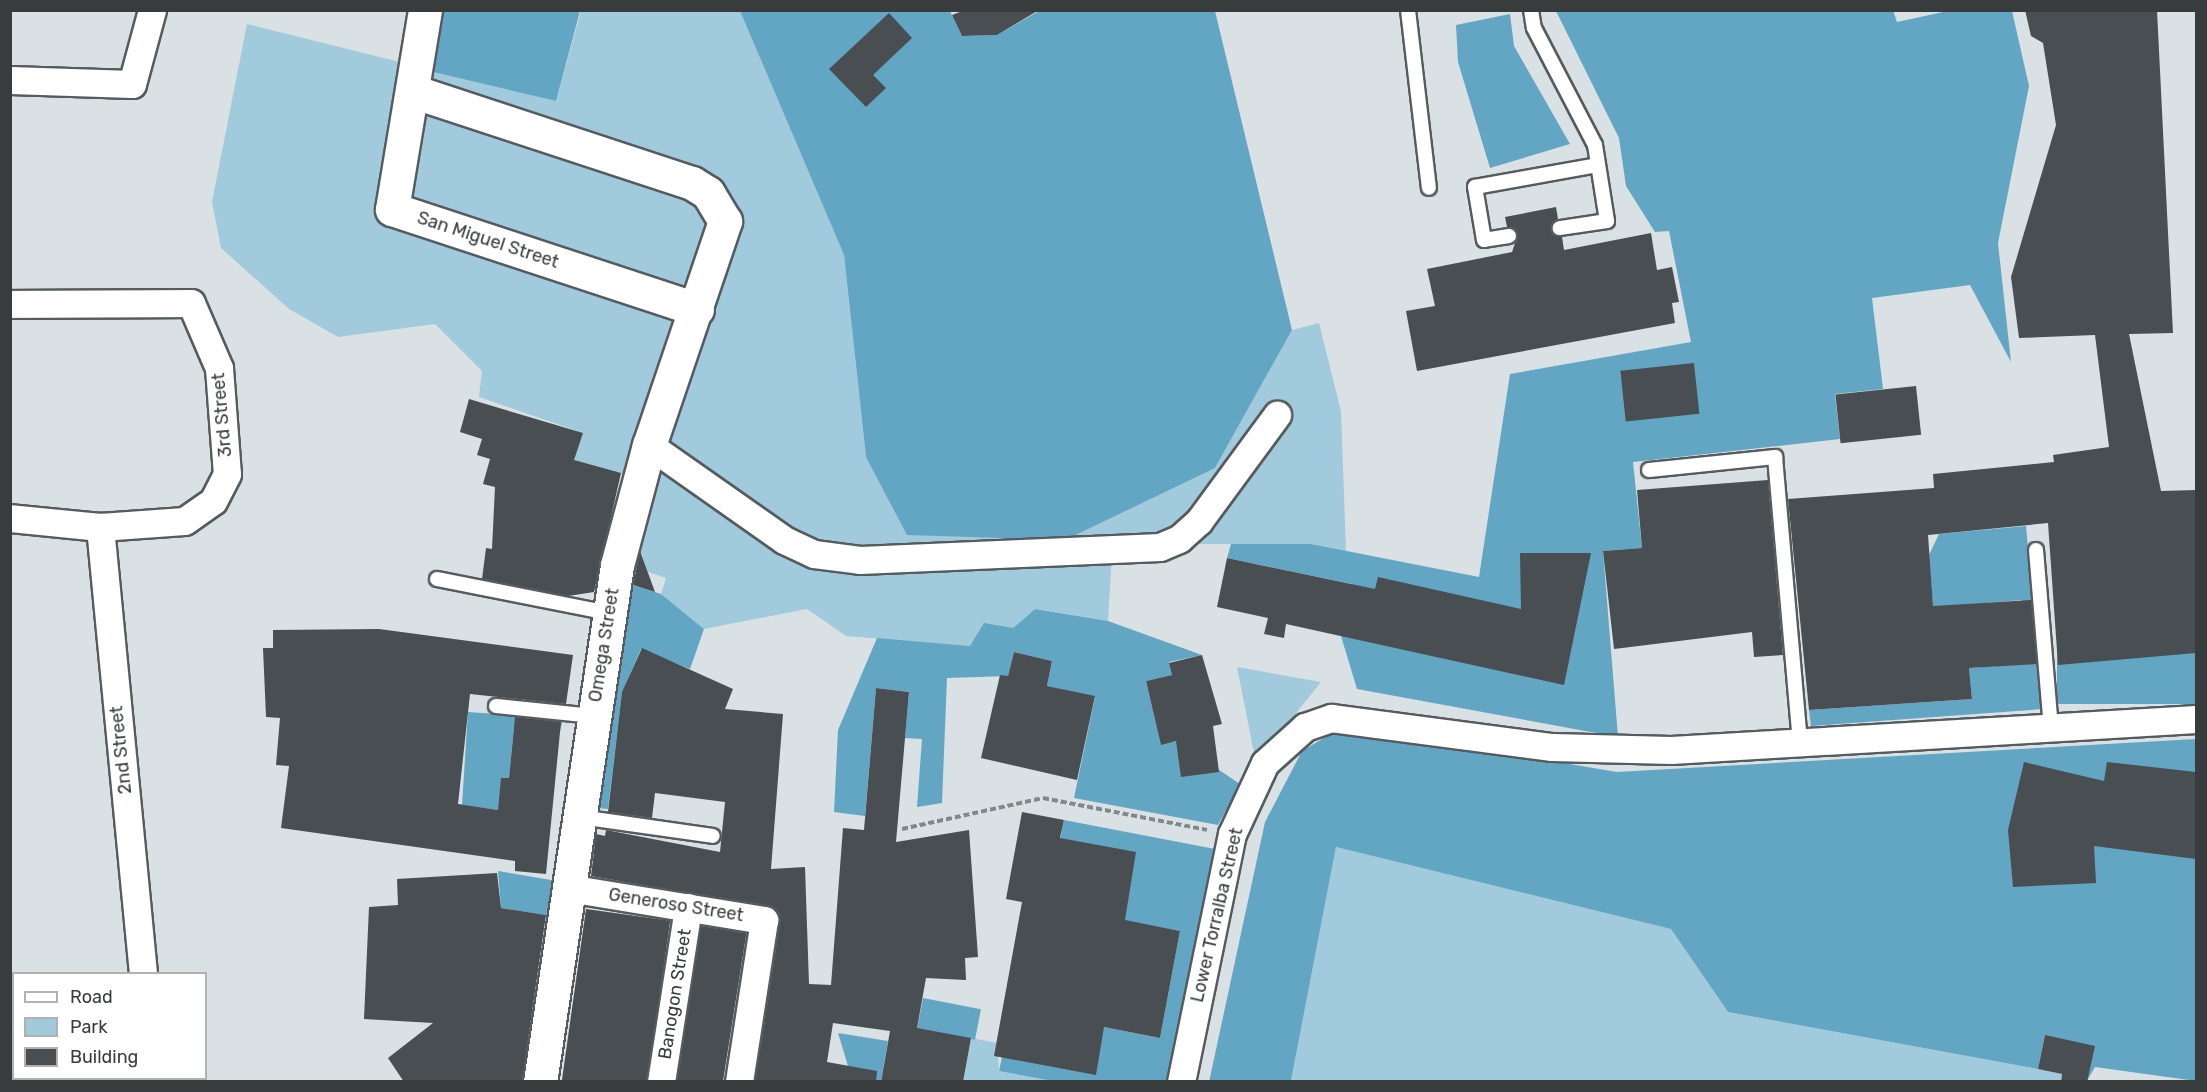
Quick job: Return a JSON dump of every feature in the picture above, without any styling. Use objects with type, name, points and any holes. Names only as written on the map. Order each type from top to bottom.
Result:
[{"type":"street","points":[[10,80],[132,84],[152,10]]},
{"type":"street","name":"San Miguel Street","points":[[425,10],[392,209],[697,309]]},
{"type":"street","name":"Omega Street","points":[[412,91],[692,183],[708,193],[725,221],[649,445],[608,613],[540,1082]]},
{"type":"street","name":"3rd Street","points":[[10,304],[191,303],[202,319],[219,368],[227,474],[213,501],[184,521],[100,527],[10,518]]},
{"type":"street","points":[[649,445],[784,540],[814,554],[860,560],[1160,547],[1179,539],[1199,521],[1277,415]]},
{"type":"street","name":"2nd Street","points":[[100,527],[143,972]]},
{"type":"street","name":"Lower Torralba Street","points":[[1181,1082],[1232,834],[1265,764],[1282,742],[1331,718],[1552,747],[1671,750],[1800,744]]},
{"type":"street","points":[[1800,744],[2196,719]]},
{"type":"street","name":"Generoso Street","points":[[568,888],[764,920],[739,1082]]},
{"type":"street","name":"Banogon Street","points":[[661,1082],[688,907]]},
{"type":"lane","points":[[1408,10],[1429,188]]},
{"type":"lane","points":[[1531,10],[1534,28],[1595,145],[1607,220],[1560,228]]},
{"type":"lane","points":[[1509,236],[1485,240],[1475,187],[1597,165]]},
{"type":"lane","points":[[1649,470],[1775,457],[1800,744]]},
{"type":"lane","points":[[2036,550],[2050,728]]},
{"type":"lane","points":[[437,579],[608,613]]},
{"type":"lane","points":[[496,706],[593,716]]},
{"type":"lane","points":[[578,816],[713,836]]},
{"type":"path","points":[[902,829],[1043,798],[1232,834]]},
{"type":"green space","points":[[581,11],[740,11],[844,255],[866,457],[1215,468],[1292,330],[1319,323],[1341,411],[1346,551],[1311,544],[1182,544],[1112,555],[1108,621],[1035,609],[1013,628],[970,646],[846,636],[807,609],[704,629],[661,594],[666,578],[648,572],[635,537],[646,497],[621,473],[567,474],[583,433],[479,397],[482,371],[435,324],[338,337],[289,309],[221,248],[212,202],[247,24],[556,101]]},
{"type":"green space","points":[[1237,667],[1321,682],[1256,763]]},
{"type":"green space","points":[[1336,847],[1671,929],[1728,1012],[2062,1074],[2060,1082],[1291,1082]]},
{"type":"green space","points":[[971,1038],[997,1043],[999,1071],[1053,1081],[963,1082]]},
{"type":"shaded area","points":[[1893,10],[1897,22],[1948,11],[2012,11],[2029,86],[1998,243],[2011,362],[1970,285],[1872,298],[1883,389],[1835,394],[1840,439],[1633,462],[1642,548],[1603,551],[1618,737],[1357,689],[1341,636],[1352,584],[1227,558],[1231,544],[1311,544],[1479,577],[1510,374],[1691,342],[1669,231],[1655,232],[1626,186],[1619,138],[1556,11]]},
{"type":"shaded area","points":[[439,11],[580,11],[556,101],[425,70]]},
{"type":"shaded area","points":[[740,11],[950,11],[962,36],[997,35],[1039,11],[1215,11],[1292,330],[1215,468],[1065,540],[907,535],[866,457],[844,255]]},
{"type":"shaded area","points":[[1510,14],[1514,46],[1570,144],[1490,168],[1458,62],[1456,25]]},
{"type":"shaded area","points":[[2026,526],[2043,709],[1811,726],[1809,710],[1972,699],[1969,668],[2027,664],[2022,600],[1933,607],[1929,555],[1939,534]]},
{"type":"shaded area","points":[[626,583],[661,594],[704,629],[690,669],[641,649],[622,693],[608,809],[588,807]]},
{"type":"shaded area","points":[[1035,609],[1108,621],[1202,655],[1169,662],[1172,675],[1146,681],[1161,744],[1176,741],[1240,784],[1218,825],[1074,798],[1095,697],[1047,686],[1052,661],[1014,652],[1008,676],[947,678],[942,803],[917,807],[922,739],[905,738],[909,692],[876,688],[865,816],[834,812],[838,730],[877,638],[970,646],[984,623],[1013,628]]},
{"type":"shaded area","points":[[2057,653],[2196,653],[2196,704],[2057,704]]},
{"type":"shaded area","points":[[468,712],[563,719],[560,731],[514,727],[509,778],[498,810],[462,805]]},
{"type":"shaded area","points":[[1344,726],[1617,772],[2196,739],[2196,1081],[2095,1067],[2087,1081],[2045,1035],[2038,1069],[1728,1012],[1671,929],[1336,847],[1291,1081],[1209,1082],[1265,822],[1302,751]]},
{"type":"shaded area","points":[[1064,820],[1215,849],[1170,1081],[1053,1081],[999,1071],[1002,1057],[1104,1027],[1160,1038],[1180,931],[1047,907]]},
{"type":"shaded area","points":[[498,871],[557,881],[552,916],[501,908]]},
{"type":"shaded area","points":[[923,998],[981,1009],[975,1040],[917,1028]]},
{"type":"shaded area","points":[[838,1033],[888,1041],[881,1081],[845,1081],[848,1066]]},
{"type":"building","points":[[965,10],[1039,10],[997,35],[962,36],[952,15]]},
{"type":"building","points":[[2025,10],[2157,10],[2173,333],[2129,334],[2161,491],[2196,490],[2196,653],[2058,665],[2048,523],[1928,535],[1933,606],[2031,600],[2037,664],[1969,668],[1972,699],[1809,710],[1788,499],[1934,488],[1933,474],[2054,462],[2053,455],[2109,447],[2095,335],[2019,338],[2011,277],[2056,125],[2043,43],[2031,36]]},
{"type":"building","points":[[889,13],[912,38],[873,75],[886,88],[866,107],[829,69]]},
{"type":"building","points":[[1556,207],[1558,219],[1551,230],[1562,237],[1564,250],[1651,233],[1657,270],[1672,267],[1679,302],[1672,303],[1675,323],[1417,371],[1406,311],[1435,306],[1427,269],[1512,252],[1518,234],[1507,227],[1505,217]]},
{"type":"building","points":[[1694,363],[1699,414],[1626,421],[1620,371]]},
{"type":"building","points":[[1916,386],[1921,435],[1841,443],[1835,394]]},
{"type":"building","points":[[469,399],[583,433],[574,460],[621,473],[594,592],[568,596],[482,579],[486,548],[492,549],[495,487],[483,484],[490,459],[477,455],[482,439],[460,432]]},
{"type":"building","points":[[1768,480],[1783,655],[1754,657],[1752,632],[1614,649],[1603,551],[1642,548],[1637,490]]},
{"type":"building","points":[[640,551],[655,592],[633,585]]},
{"type":"building","points":[[1520,553],[1591,553],[1564,685],[1286,624],[1284,638],[1264,634],[1268,618],[1217,607],[1227,558],[1375,589],[1378,577],[1521,609]]},
{"type":"building","points":[[379,629],[573,655],[566,704],[470,694],[458,804],[498,810],[501,778],[509,778],[515,717],[561,722],[546,874],[515,871],[515,861],[281,828],[289,766],[276,765],[280,718],[266,717],[263,648],[273,648],[273,630]]},
{"type":"building","points":[[642,648],[733,689],[725,709],[783,714],[771,869],[805,867],[809,984],[831,985],[843,828],[864,830],[876,688],[909,692],[896,842],[969,830],[978,957],[965,958],[966,980],[926,978],[917,1028],[971,1038],[963,1082],[881,1082],[890,1031],[833,1023],[827,1062],[877,1071],[876,1082],[755,1082],[780,922],[774,908],[591,876],[596,834],[605,836],[606,830],[720,852],[725,802],[655,793],[652,818],[608,812],[622,692]]},
{"type":"building","points":[[1014,652],[1052,661],[1047,686],[1095,696],[1077,780],[981,758],[1000,675],[1008,676]]},
{"type":"building","points":[[1202,655],[1222,724],[1213,726],[1219,772],[1181,777],[1176,741],[1161,745],[1146,681],[1172,675],[1169,663]]},
{"type":"building","points":[[2024,762],[2104,781],[2107,762],[2196,772],[2196,859],[2094,846],[2096,883],[2013,887],[2008,830]]},
{"type":"building","points":[[1022,812],[1064,820],[1060,838],[1136,852],[1125,920],[1180,931],[1160,1038],[1104,1027],[1096,1075],[994,1056],[1022,902],[1006,899]]},
{"type":"building","points":[[497,873],[501,908],[546,915],[522,1082],[404,1082],[388,1058],[433,1023],[364,1019],[369,907],[398,905],[397,879]]},
{"type":"building","points":[[586,909],[670,921],[648,1082],[562,1082]]},
{"type":"building","points":[[701,926],[746,933],[723,1082],[676,1082]]},
{"type":"building","points":[[2045,1035],[2095,1046],[2087,1082],[2061,1082],[2062,1074],[2038,1069]]}]
